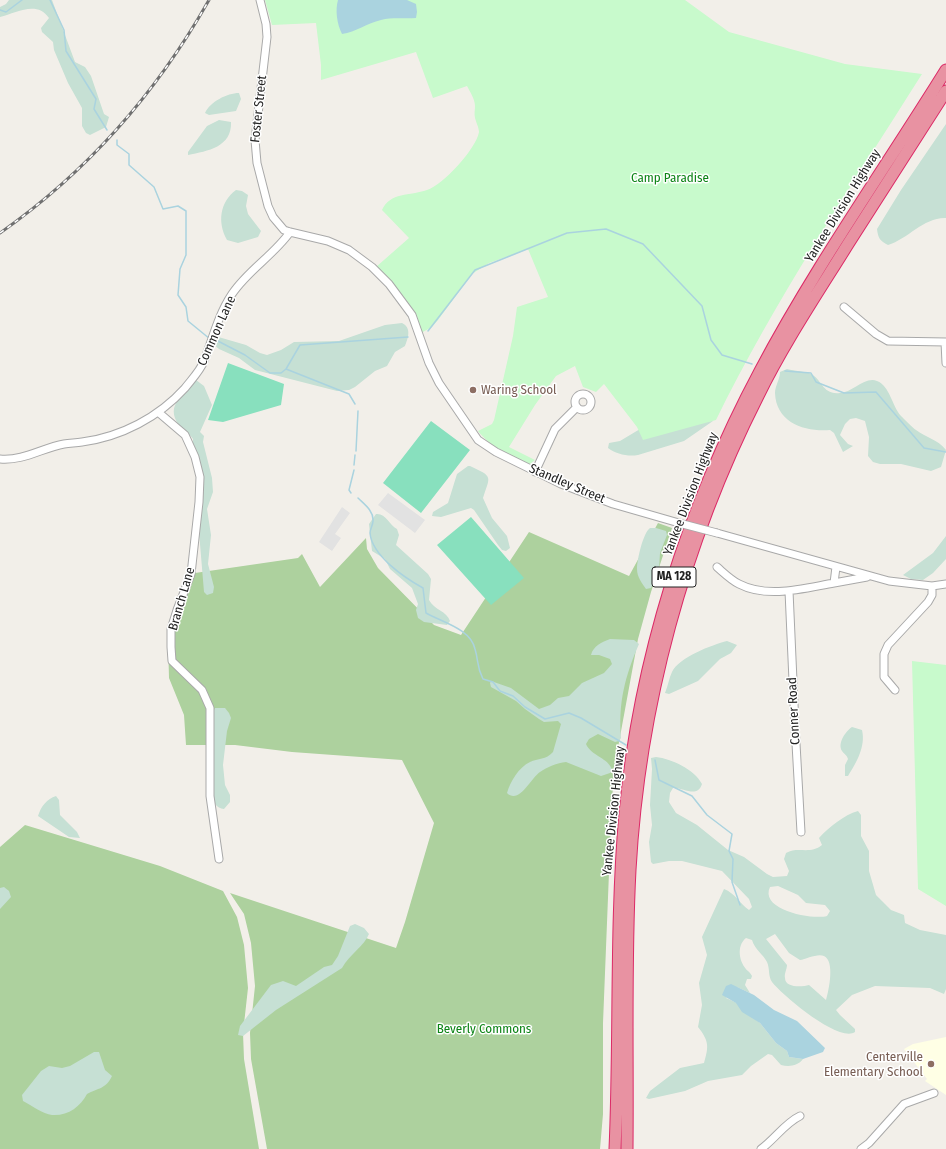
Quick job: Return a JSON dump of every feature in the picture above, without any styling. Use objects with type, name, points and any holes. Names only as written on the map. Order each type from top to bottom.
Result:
[{"type":"highway","name":"Yankee Division Highway","points":[[615,1149],[619,905],[625,812],[643,697],[656,640],[674,576],[701,499],[729,434],[759,373],[815,278],[946,70]]},
{"type":"highway","name":"Yankee Division Highway","points":[[627,1149],[630,870],[648,725],[654,691],[678,597],[706,512],[766,380],[820,290],[946,91]]},
{"type":"street","name":"Foster Street","points":[[260,0],[266,24],[267,37],[254,140],[257,163],[267,200],[274,218],[284,230],[290,232]]},
{"type":"street","name":"Common Lane","points":[[0,458],[23,458],[63,444],[83,442],[112,434],[144,421],[158,412],[178,396],[195,376],[204,361],[211,340],[232,293],[282,243],[290,232]]},
{"type":"street","name":"Standley Street","points":[[290,232],[339,245],[362,258],[372,267],[398,295],[412,315],[433,373],[478,440],[496,452],[561,484],[613,504],[869,576],[895,582],[932,586],[946,584]]},
{"type":"street","points":[[844,307],[876,334],[888,340],[945,342],[946,363]]},
{"type":"street","points":[[536,472],[555,429],[577,407]]},
{"type":"street","name":"Branch Lane","points":[[158,412],[185,435],[195,457],[200,477],[199,502],[191,574],[177,610],[172,629],[171,647],[172,660],[202,690],[210,708],[210,791],[219,859]]},
{"type":"street","points":[[717,567],[733,580],[748,588],[772,592],[790,591],[869,576]]},
{"type":"street","points":[[834,583],[836,567]]},
{"type":"street","points":[[895,690],[884,677],[884,654],[892,639],[928,602],[932,594],[932,586]]},
{"type":"street","name":"Conner Road","points":[[790,591],[801,832]]},
{"type":"street","points":[[861,1149],[871,1146],[904,1104],[934,1093]]},
{"type":"street","points":[[761,1149],[772,1142],[792,1120],[800,1116]]},
{"type":"shaded area","points":[[9,0],[52,0],[75,62],[85,67],[91,76],[104,114],[109,117],[106,127],[90,135],[86,133],[82,126],[82,108],[68,83],[54,50],[53,42],[42,32],[41,28],[49,18],[39,10],[32,9],[26,9],[0,17],[0,7],[6,4]]},
{"type":"shaded area","points":[[234,93],[239,93],[241,99],[236,111],[209,115],[205,113],[211,105],[219,99]]},
{"type":"shaded area","points":[[219,120],[231,122],[228,137],[223,142],[211,149],[188,155],[188,152],[207,126]]},
{"type":"shaded area","points":[[946,124],[946,218],[930,221],[888,245],[880,239],[877,229],[901,190]]},
{"type":"shaded area","points":[[236,190],[242,191],[248,195],[246,206],[248,214],[261,231],[258,237],[238,243],[227,240],[221,219],[223,206],[226,200]]},
{"type":"shaded area","points":[[402,323],[408,330],[408,337],[405,346],[395,352],[387,366],[375,371],[349,390],[337,391],[255,370],[239,358],[219,349],[212,343],[215,336],[246,345],[260,353],[267,355],[281,350],[294,342],[339,341],[385,325]]},
{"type":"shaded area","points":[[787,369],[805,372],[815,376],[829,392],[834,393],[845,392],[868,381],[877,381],[885,387],[901,416],[916,430],[943,446],[946,450],[941,467],[931,471],[901,464],[880,464],[873,462],[868,456],[869,437],[865,421],[856,418],[850,419],[845,424],[840,435],[848,444],[853,446],[843,452],[834,433],[830,430],[811,429],[794,424],[780,412],[775,393],[780,372]]},
{"type":"shaded area","points":[[196,380],[204,386],[212,405],[200,432],[204,436],[203,442],[212,478],[213,492],[207,509],[211,535],[208,564],[214,587],[213,593],[207,595],[204,592],[199,532],[204,484],[193,448],[193,439],[182,429],[174,414],[176,403]]},
{"type":"shaded area","points":[[713,421],[684,441],[638,455],[630,456],[615,452],[608,448],[609,443],[620,441],[645,426]]},
{"type":"shaded area","points":[[468,466],[487,475],[488,481],[483,498],[492,518],[507,536],[510,548],[506,551],[502,550],[474,510],[471,508],[441,517],[432,516],[433,512],[448,503],[457,474]]},
{"type":"shaded area","points":[[388,493],[425,520],[415,533],[378,505]]},
{"type":"shaded area","points":[[342,507],[350,513],[335,534],[341,538],[332,551],[319,542]]},
{"type":"shaded area","points":[[376,514],[385,517],[397,529],[399,535],[396,545],[428,574],[431,579],[429,600],[446,615],[450,621],[447,625],[424,622],[418,618],[416,610],[418,604],[412,588],[390,569],[385,559],[372,551],[369,524]]},
{"type":"shaded area","points":[[650,528],[666,531],[667,535],[660,553],[659,569],[651,588],[646,589],[638,575],[637,565],[645,535]]},
{"type":"shaded area","points":[[946,536],[946,559],[933,573],[923,580],[911,579],[903,575],[933,553]]},
{"type":"shaded area","points":[[610,639],[634,640],[639,644],[626,679],[622,701],[620,725],[621,738],[619,741],[615,742],[598,734],[589,739],[586,744],[588,748],[610,766],[612,770],[610,773],[601,776],[566,762],[546,768],[536,775],[520,793],[516,796],[511,796],[507,793],[510,784],[522,767],[530,762],[545,758],[553,752],[561,724],[558,721],[544,722],[539,719],[516,701],[491,687],[491,681],[511,688],[539,709],[550,705],[558,698],[569,696],[582,683],[604,673],[612,664],[610,659],[599,655],[591,655],[596,647]]},
{"type":"shaded area","points":[[727,641],[737,645],[731,653],[720,659],[698,681],[669,694],[665,693],[672,672],[681,661],[696,652]]},
{"type":"shaded area","points":[[215,708],[225,708],[231,718],[227,731],[223,765],[225,785],[230,795],[230,802],[224,809],[219,808],[216,805],[212,795],[212,714]]},
{"type":"shaded area","points":[[852,727],[862,730],[863,743],[860,754],[854,766],[848,776],[845,776],[845,765],[848,759],[842,751],[841,741],[847,731]]},
{"type":"shaded area","points":[[651,758],[662,758],[675,762],[688,769],[702,784],[697,791],[693,792],[673,788],[670,793],[669,802],[676,813],[697,825],[728,850],[744,857],[773,877],[787,876],[789,871],[784,859],[786,853],[795,850],[818,848],[822,845],[819,838],[827,830],[842,818],[858,811],[861,815],[861,836],[869,851],[869,871],[876,895],[891,910],[904,915],[905,923],[920,930],[946,935],[946,989],[944,994],[930,988],[875,986],[852,995],[836,1010],[855,1029],[855,1032],[847,1034],[825,1025],[799,1007],[778,989],[771,980],[768,965],[765,959],[755,947],[752,940],[746,938],[741,945],[740,954],[742,964],[752,976],[751,979],[747,979],[745,985],[750,993],[737,987],[726,998],[737,1003],[760,1023],[776,1043],[787,1051],[789,1057],[803,1059],[796,1065],[784,1066],[781,1065],[772,1055],[768,1054],[751,1066],[742,1075],[708,1081],[685,1091],[649,1099],[646,1098],[650,1091],[680,1068],[704,1063],[707,1052],[707,1044],[698,1027],[702,1005],[699,983],[707,955],[702,937],[724,889],[731,893],[749,910],[752,907],[749,899],[722,871],[682,861],[669,861],[653,864],[651,862],[649,842],[652,825],[650,805],[652,769]],"holes":[[[778,886],[798,895],[806,903],[825,905],[830,911],[827,916],[820,917],[799,915],[789,912],[772,902],[769,895],[770,887]],[[775,934],[789,953],[800,960],[819,955],[824,956],[827,959],[830,969],[830,976],[826,1000],[809,985],[794,986],[788,984],[785,978],[787,965],[766,939]]]},
{"type":"shaded area","points":[[56,796],[59,800],[60,815],[77,832],[80,838],[69,837],[38,816],[45,803]]},
{"type":"shaded area","points":[[4,887],[9,891],[11,897],[0,909],[0,888]]},
{"type":"shaded area","points":[[355,924],[364,928],[369,934],[342,968],[276,1010],[243,1036],[238,1035],[240,1026],[271,985],[283,981],[296,986],[324,967],[332,965],[338,956],[350,926]]},
{"type":"shaded area","name":"Centerville Elementary School","points":[[946,1037],[946,1095],[925,1081],[927,1079],[904,1049],[913,1044]]},
{"type":"shaded area","points":[[94,1052],[99,1052],[105,1070],[112,1076],[104,1086],[87,1094],[81,1103],[73,1110],[63,1114],[52,1115],[23,1101],[22,1095],[41,1071],[49,1066],[62,1068],[70,1066]]},
{"type":"green space","name":"Camp Paradise","points":[[265,0],[685,0],[729,32],[845,64],[922,74],[788,288],[739,375],[716,420],[643,440],[637,427],[604,384],[596,392],[583,387],[575,366],[556,376],[535,405],[509,447],[535,460],[530,464],[516,460],[502,452],[488,442],[478,431],[492,424],[494,420],[513,336],[517,307],[548,297],[528,249],[489,263],[472,274],[432,327],[421,333],[376,267],[409,238],[382,210],[386,204],[395,197],[421,192],[434,187],[458,166],[477,139],[479,129],[475,116],[475,103],[467,86],[433,98],[416,52],[321,80],[321,65],[316,23],[272,25]]},
{"type":"green space","points":[[228,363],[284,384],[281,405],[223,422],[208,420]]},
{"type":"green space","points":[[431,421],[470,450],[421,513],[383,483]]},
{"type":"green space","points":[[471,517],[524,578],[491,605],[437,545]]},
{"type":"green space","name":"Beverly Commons","points":[[658,523],[672,528],[651,592],[638,639],[617,753],[612,797],[603,1023],[603,1114],[600,1149],[267,1149],[251,1059],[250,1033],[255,986],[251,943],[244,914],[230,893],[396,948],[434,823],[402,760],[292,752],[235,745],[186,745],[184,715],[169,678],[168,641],[195,573],[298,558],[302,554],[320,587],[366,538],[367,549],[378,568],[434,625],[461,635],[529,532],[629,576]]},
{"type":"green space","points":[[912,661],[946,665],[946,906],[918,889]]},
{"type":"green space","points":[[25,825],[160,866],[223,891],[237,917],[244,945],[248,988],[243,1033],[244,1059],[259,1149],[0,1149],[0,847]]},
{"type":"water","points":[[338,0],[407,0],[416,4],[416,18],[385,19],[342,34],[337,17]]},
{"type":"water","points":[[731,984],[754,995],[774,1010],[797,1021],[825,1048],[823,1052],[803,1059],[789,1057],[787,1051],[776,1043],[760,1023],[742,1012],[736,1003],[722,995],[726,986]]},
{"type":"waterway","points":[[0,10],[6,12],[22,0]]},
{"type":"waterway","points":[[50,0],[64,30],[66,51],[96,99],[94,109],[107,130]]},
{"type":"waterway","points":[[117,140],[117,145],[129,154],[129,165],[154,187],[163,209],[178,206],[186,211],[186,255],[180,269],[178,295],[186,307],[188,321],[210,339]]},
{"type":"waterway","points":[[428,331],[475,270],[567,233],[606,229],[643,244],[702,306],[711,340],[722,355],[752,364]]},
{"type":"waterway","points":[[214,339],[245,355],[270,373],[281,373],[286,369],[300,345],[408,337]]},
{"type":"waterway","points":[[286,369],[349,394],[355,404]]},
{"type":"waterway","points":[[785,371],[811,373],[816,382],[844,393],[876,392],[924,448],[946,452]]},
{"type":"waterway","points":[[356,451],[358,411]]},
{"type":"waterway","points":[[354,465],[355,455]]},
{"type":"waterway","points":[[351,493],[349,490],[354,470]]},
{"type":"waterway","points":[[358,498],[372,514],[373,522],[370,533],[372,542],[377,550],[390,565],[423,588],[426,613],[455,627],[468,636],[475,649],[479,670],[483,679],[493,682],[500,691],[513,696],[525,707],[545,719],[569,713],[581,718],[626,745]]},
{"type":"waterway","points":[[655,760],[659,780],[692,796],[707,815],[732,834],[729,851],[733,859],[732,882],[740,905]]},
{"type":"railway","points":[[0,233],[62,184],[91,157],[118,128],[167,67],[209,0]]},
{"type":"place","name":"Waring School","points":[[473,390]]},
{"type":"place","name":"Centerville Elementary School","points":[[931,1064]]}]
